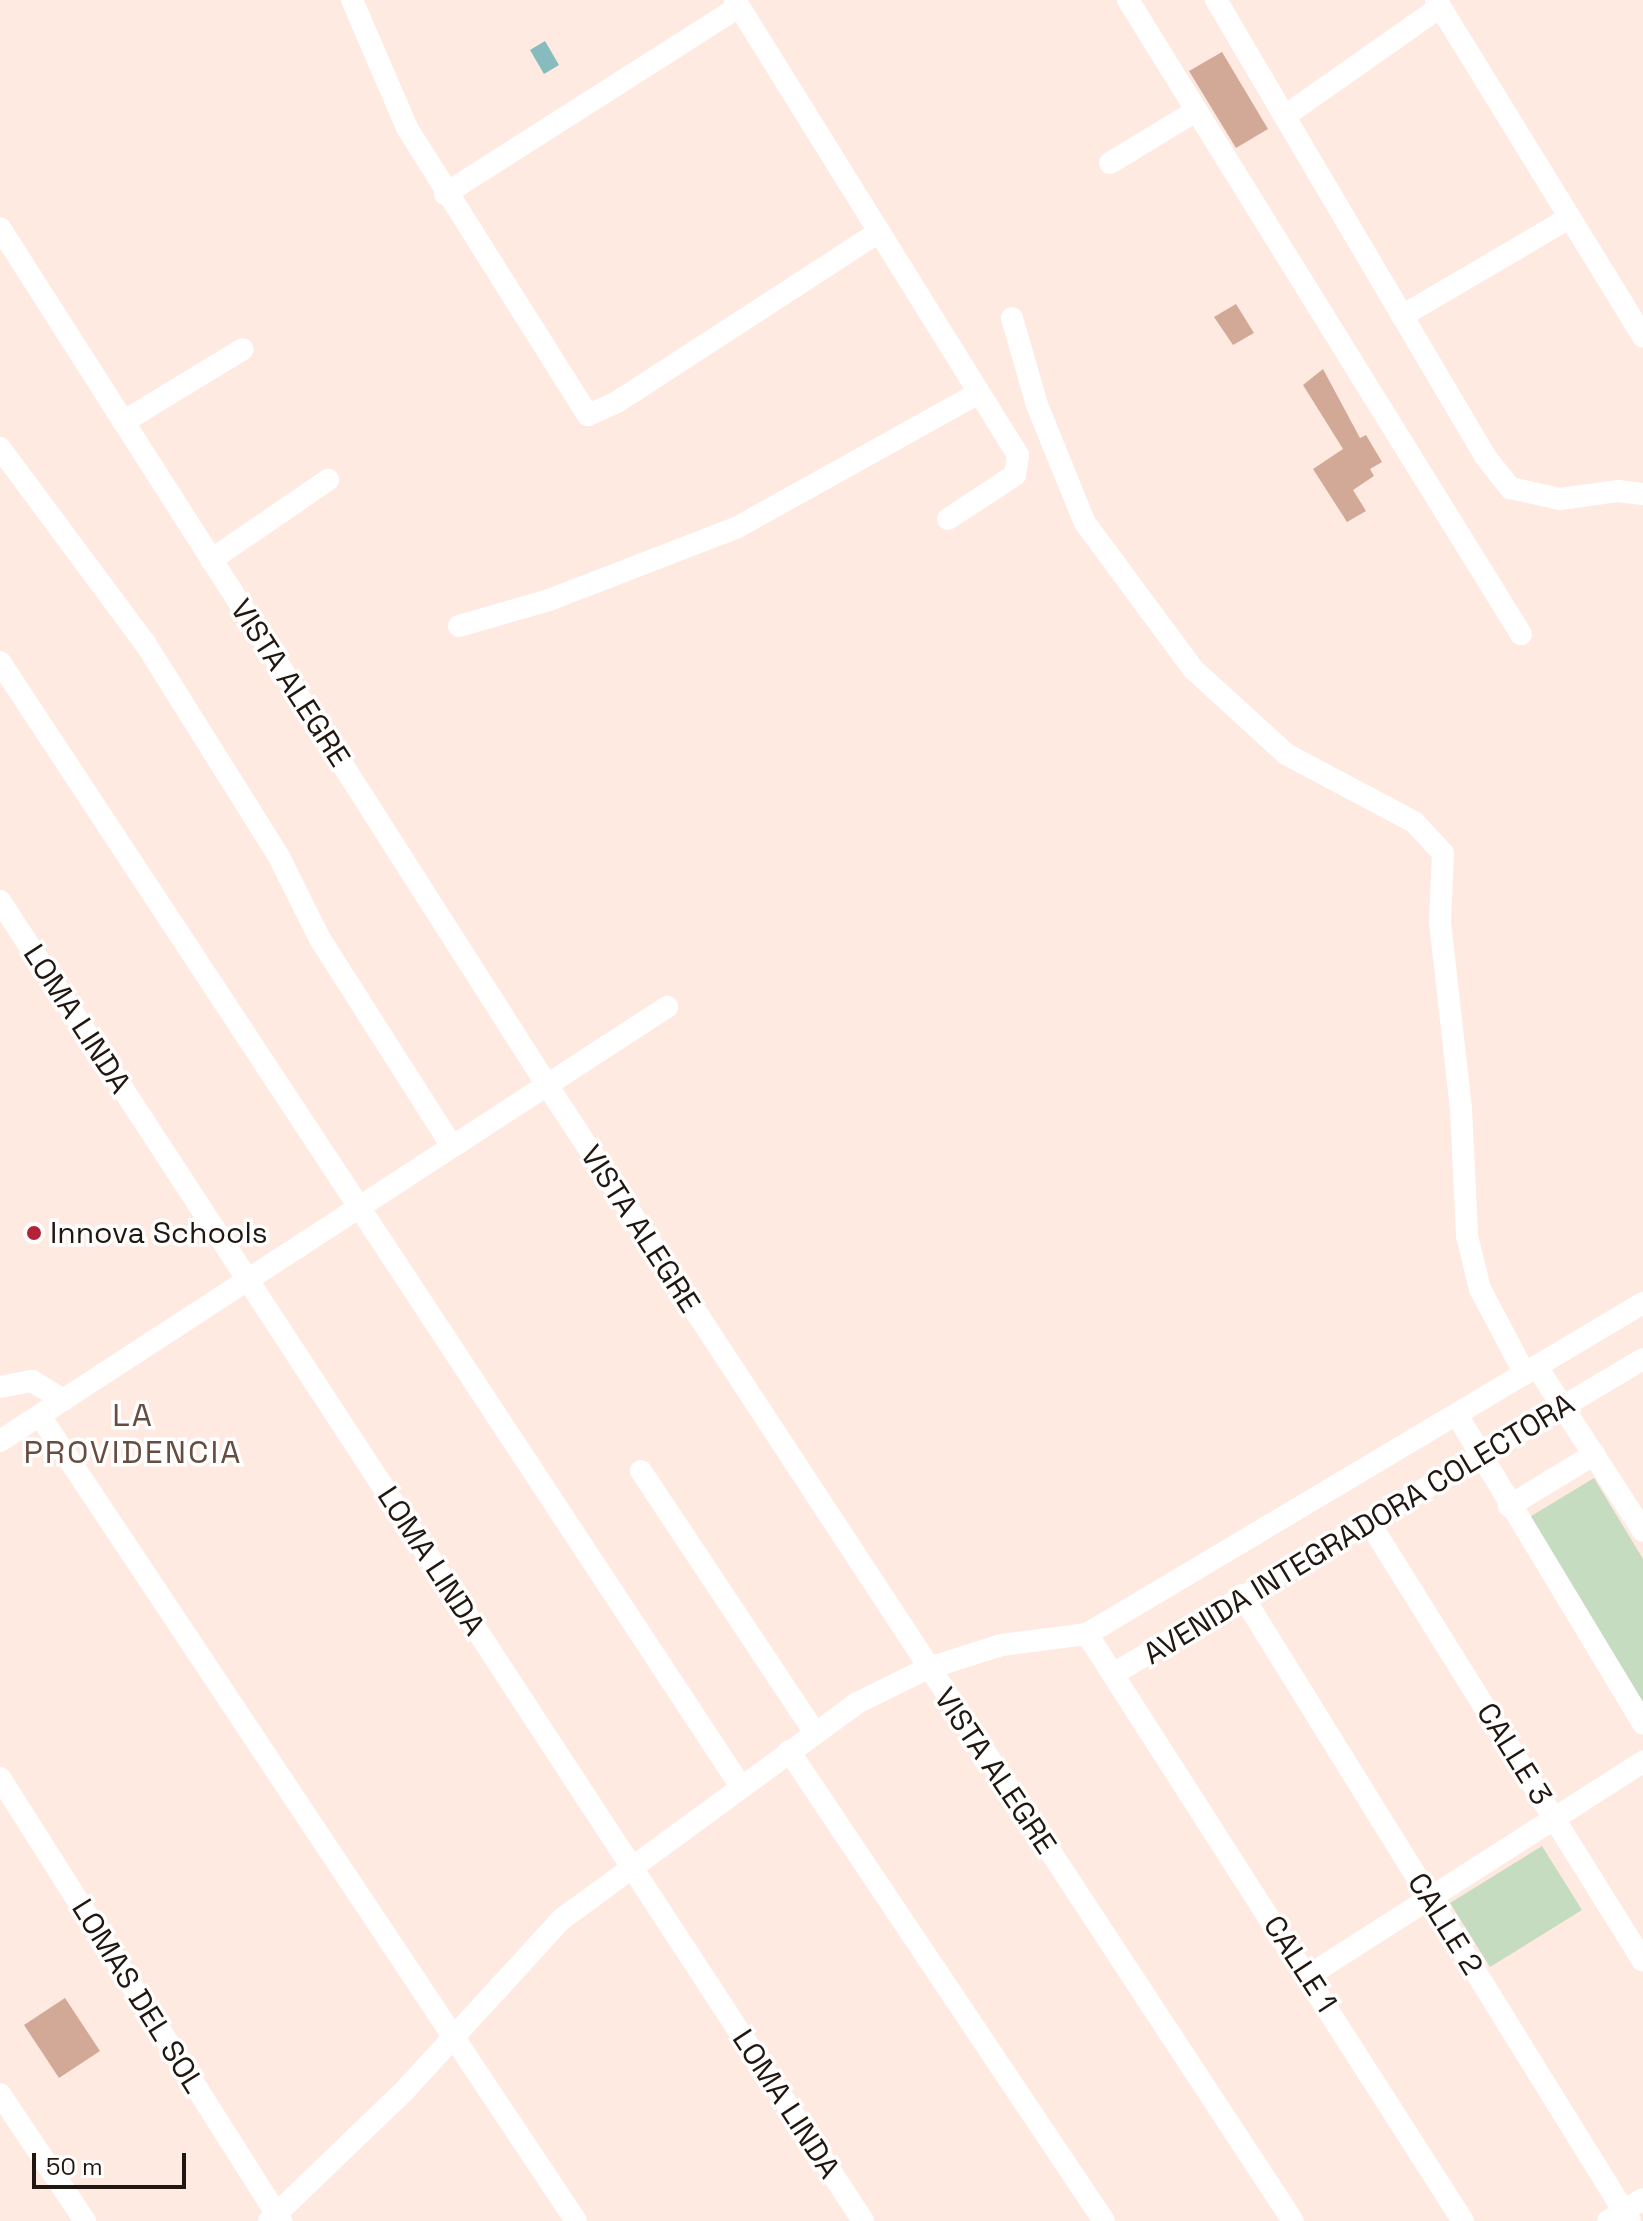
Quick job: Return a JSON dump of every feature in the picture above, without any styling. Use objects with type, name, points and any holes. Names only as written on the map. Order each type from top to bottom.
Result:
[{"type":"street","points":[[352,0],[407,128],[445,194],[588,415],[617,402],[876,234]]},
{"type":"street","points":[[1128,0],[1521,634]]},
{"type":"street","points":[[1216,0],[1485,456],[1519,493],[1560,499],[1618,491],[1643,494]]},
{"type":"street","points":[[1285,116],[1438,3],[1643,337]]},
{"type":"street","points":[[445,194],[737,4],[876,234],[979,393],[1020,465],[1002,486],[948,519]]},
{"type":"street","points":[[1110,163],[1196,111]]},
{"type":"street","points":[[1402,316],[1569,218]]},
{"type":"street","name":"VISTA ALEGRE","points":[[0,228],[547,1085],[926,1669],[1293,2221]]},
{"type":"street","points":[[1012,318],[1037,405],[1085,523],[1193,669],[1286,754],[1414,822],[1443,853],[1440,922],[1461,1108],[1467,1236],[1480,1289],[1531,1371],[1564,1409],[1643,1531]]},
{"type":"street","points":[[123,422],[243,349]]},
{"type":"street","points":[[459,626],[549,600],[736,528],[979,393]]},
{"type":"street","points":[[0,448],[145,643],[278,855],[320,939],[452,1146]]},
{"type":"street","points":[[211,560],[328,480]]},
{"type":"street","points":[[0,662],[742,1788]]},
{"type":"street","name":"LOMA LINDA","points":[[0,901],[863,2221]]},
{"type":"street","points":[[0,1441],[667,1007]]},
{"type":"street","name":"AVENIDA INTEGRADORA COLECTORA","points":[[275,2219],[453,2038],[562,1919],[857,1703],[926,1669],[1001,1645],[1087,1634],[1643,1303]]},
{"type":"street","name":"AVENIDA INTEGRADORA COLECTORA","points":[[1087,1634],[1115,1673],[1242,1595],[1564,1409],[1643,1359]]},
{"type":"street","points":[[0,1387],[32,1381],[64,1400]]},
{"type":"street","points":[[1457,1415],[1479,1457],[1643,1723]]},
{"type":"street","points":[[40,1416],[576,2221]]},
{"type":"street","points":[[1509,1506],[1595,1454]]},
{"type":"street","points":[[641,1471],[815,1733]]},
{"type":"street","name":"CALLE 3","points":[[1369,1522],[1643,1961]]},
{"type":"street","name":"CALLE 2","points":[[1242,1595],[1626,2213]]},
{"type":"street","name":"CALLE 1","points":[[1115,1673],[1134,1708],[1463,2221]]},
{"type":"street","points":[[789,1751],[1104,2221]]},
{"type":"street","points":[[1308,1976],[1643,1762]]},
{"type":"street","name":"LOMAS DEL SOL","points":[[0,1778],[275,2219]]},
{"type":"street","points":[[0,2094],[85,2221]]},
{"type":"green space","points":[[1594,1478],[1643,1559],[1643,1702],[1528,1518]]},
{"type":"green space","points":[[1542,1846],[1582,1910],[1490,1967],[1450,1903]]},
{"type":"water","points":[[545,41],[559,65],[544,74],[530,50]]},
{"type":"building","points":[[1222,52],[1268,129],[1236,148],[1189,71]]},
{"type":"building","points":[[1236,304],[1254,333],[1233,345],[1214,317]]},
{"type":"building","points":[[1323,369],[1360,438],[1366,435],[1382,462],[1370,469],[1374,476],[1353,490],[1366,511],[1347,522],[1313,469],[1343,449],[1303,385]]},
{"type":"building","points":[[65,1998],[100,2051],[59,2078],[24,2025]]},
{"type":"place","name":"Innova Schools","points":[[34,1233]]},
{"type":"district","name":"LA PROVIDENCIA","points":[[133,1434]]}]
